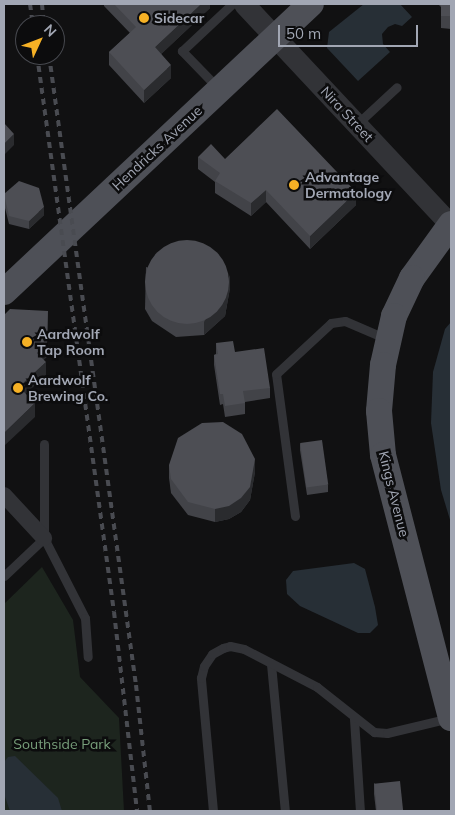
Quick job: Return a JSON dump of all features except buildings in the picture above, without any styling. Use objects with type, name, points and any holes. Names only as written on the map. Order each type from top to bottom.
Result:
[{"type":"main road","name":"Hendricks Avenue","points":[[4,292],[311,4]]},
{"type":"main road","name":"Kings Avenue","points":[[451,224],[412,278],[387,339],[379,411],[383,455],[448,693],[451,718]]},
{"type":"street","name":"Nira Street","points":[[244,4],[451,224]]},
{"type":"street","points":[[5,500],[44,538]]},
{"type":"lane","points":[[220,90],[182,51],[232,4]]},
{"type":"lane","points":[[357,124],[397,87]]},
{"type":"lane","points":[[294,516],[276,374],[331,323],[345,321],[387,339]]},
{"type":"lane","points":[[44,444],[44,538],[85,618],[88,657]]},
{"type":"lane","points":[[4,576],[44,538]]},
{"type":"lane","points":[[214,811],[202,678],[204,666],[212,654],[230,646],[272,664],[317,687],[354,719],[374,732],[387,733],[451,718]]},
{"type":"lane","points":[[272,664],[285,811]]},
{"type":"lane","points":[[354,719],[360,811]]},
{"type":"green space","name":"Southside Park","points":[[42,567],[73,620],[80,677],[119,718],[124,811],[4,811],[4,604]]},
{"type":"shaded area","points":[[364,4],[400,4],[412,17],[402,26],[395,24],[388,27],[382,34],[383,44],[390,52],[358,81],[327,48],[329,32]]},
{"type":"shaded area","points":[[451,322],[451,523],[441,490],[431,423],[433,372],[445,329]]},
{"type":"shaded area","points":[[354,563],[365,569],[375,607],[378,625],[370,633],[358,633],[300,606],[287,594],[286,580],[293,571]]},
{"type":"shaded area","points":[[15,756],[58,798],[62,811],[10,811],[4,794],[4,762],[8,757]]},
{"type":"railway","points":[[30,4],[32,15]]},
{"type":"railway","points":[[42,4],[43,15]]},
{"type":"railway","points":[[38,65],[114,612],[137,811]]},
{"type":"railway","points":[[50,65],[136,685],[150,811]]},
{"type":"place","name":"Sidecar","points":[[144,18]]},
{"type":"place","name":"Advantage Dermatology","points":[[294,185]]},
{"type":"place","name":"Aardwolf Tap Room","points":[[27,342]]},
{"type":"place","name":"Aardwolf Brewing Co.","points":[[18,388]]}]
